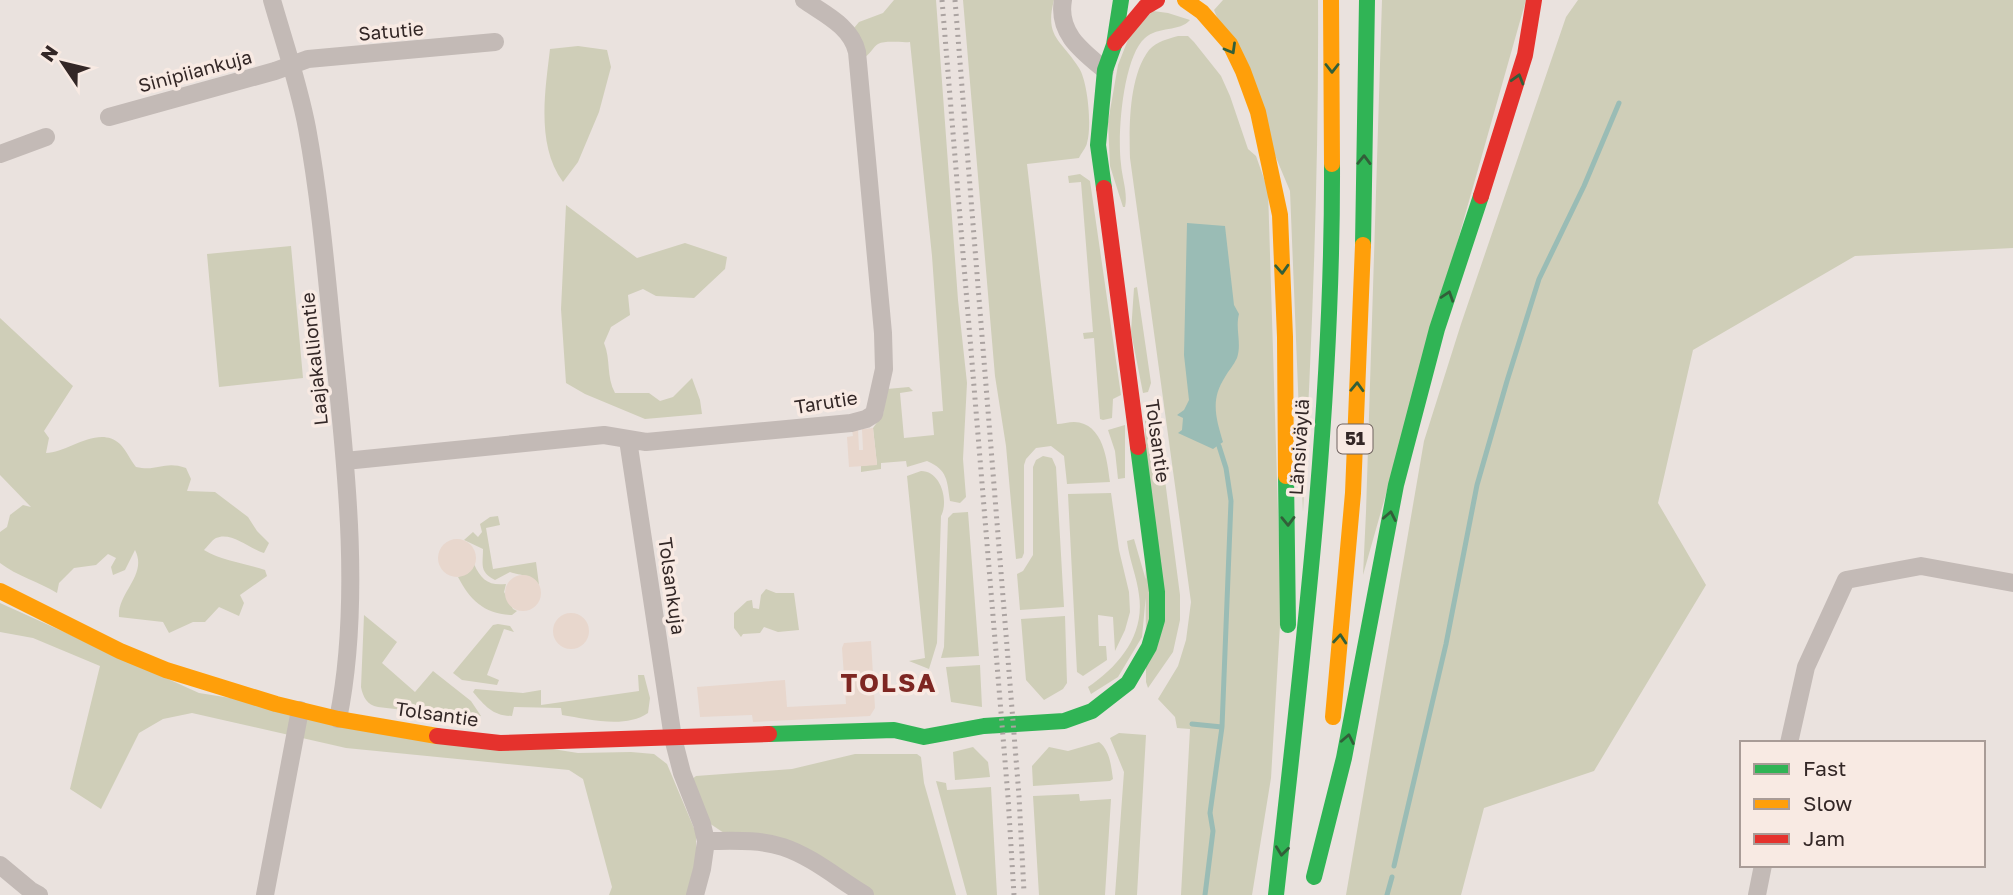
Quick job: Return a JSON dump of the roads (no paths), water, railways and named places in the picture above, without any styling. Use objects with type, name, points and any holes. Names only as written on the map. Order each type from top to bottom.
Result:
[{"type":"main road","name":"Tolsantie","points":[[0,591],[121,651],[166,670],[300,710],[424,735],[500,743],[894,730],[924,737],[984,726],[1065,721],[1092,711],[1128,683],[1136,672],[1149,647],[1157,620],[1157,592],[1098,145],[1105,70],[1114,45],[1121,0]]},
{"type":"main road","name":"Tolsantie","points":[[1114,45],[1145,7],[1157,0]]},
{"type":"main road","points":[[1185,0],[1202,12],[1230,44],[1243,71],[1258,112],[1280,215],[1287,453],[1287,806]]},
{"type":"main road","name":"Länsiväylä","points":[[1276,895],[1313,562],[1332,250],[1331,0]]},
{"type":"main road","name":"51","points":[[1311,895],[1331,737],[1353,480],[1363,253],[1367,0]]},
{"type":"main road","points":[[1314,877],[1344,758],[1396,485],[1437,329],[1525,55],[1534,0]]},
{"type":"street","name":"Laajakalliontie","points":[[272,0],[307,124],[345,461],[350,578],[343,692],[338,719]]},
{"type":"street","name":"Tarutie","points":[[345,461],[604,435],[646,442],[851,423],[874,414],[884,369],[883,333],[857,52],[855,42],[846,29],[804,0]]},
{"type":"street","points":[[1063,0],[1061,11],[1066,32],[1079,49],[1105,70]]},
{"type":"street","name":"Satutie","points":[[291,66],[308,59],[495,42]]},
{"type":"street","name":"Sinipiiankuja","points":[[109,117],[291,66]]},
{"type":"street","points":[[0,154],[46,137]]},
{"type":"street","name":"Tolsankuja","points":[[628,440],[673,738],[682,773],[706,841]]},
{"type":"street","points":[[1789,741],[1806,667],[1846,580],[1921,566],[2013,583]]},
{"type":"street","points":[[265,895],[300,710]]},
{"type":"street","points":[[695,895],[706,841],[753,842],[783,847],[816,863],[865,895]]},
{"type":"street","points":[[0,866],[39,895]]},
{"type":"street","points":[[1757,895],[1763,867]]},
{"type":"water","points":[[1187,223],[1225,226],[1234,305],[1239,314],[1237,358],[1220,385],[1216,401],[1223,442],[1213,449],[1178,433],[1182,430],[1183,418],[1177,415],[1184,410],[1189,400],[1184,355]]},
{"type":"waterway","points":[[1394,866],[1446,644],[1477,485],[1507,381],[1539,279],[1584,186],[1619,103]]},
{"type":"waterway","points":[[1205,895],[1213,831],[1210,813],[1222,727],[1231,501],[1226,468],[1219,446]]},
{"type":"waterway","points":[[1192,724],[1222,727]]},
{"type":"waterway","points":[[1387,895],[1392,877]]},
{"type":"railway","points":[[942,0],[1014,895]]},
{"type":"railway","points":[[955,0],[1019,796],[1024,892]]},
{"type":"district","name":"TOLSA","points":[[889,683]]}]
